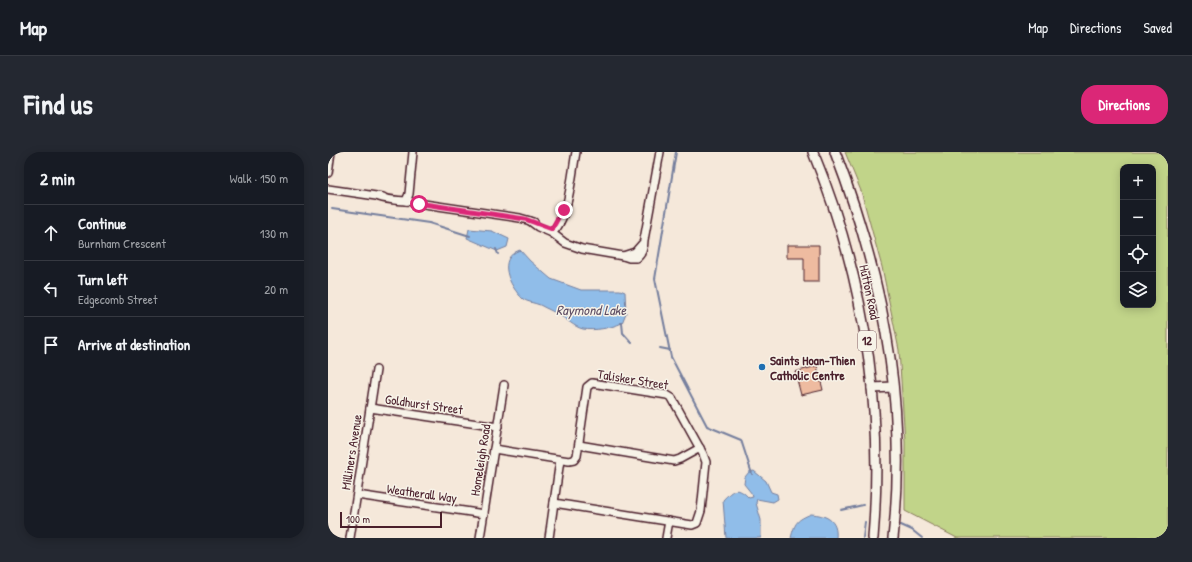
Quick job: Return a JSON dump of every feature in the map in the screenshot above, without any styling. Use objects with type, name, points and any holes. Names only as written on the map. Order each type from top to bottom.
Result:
[{"type":"main road","name":"Hutton Road","points":[[813,152],[841,227],[854,278],[867,346],[872,388],[876,459],[873,538]]},
{"type":"main road","name":"Hutton Road","points":[[835,152],[858,214],[874,273],[886,329],[893,387],[897,453],[896,505],[893,538]]},
{"type":"main road","points":[[872,388],[893,387]]},
{"type":"street","points":[[328,172],[331,152]]},
{"type":"street","points":[[406,198],[410,185],[413,152]]},
{"type":"street","points":[[553,231],[568,201],[576,152]]},
{"type":"street","points":[[328,189],[389,200],[406,198],[415,204],[520,218],[530,221],[538,227],[553,231],[559,240],[582,250],[623,256],[638,251],[644,240],[660,152]]},
{"type":"street","name":"Milliners Avenue","points":[[350,538],[376,370]]},
{"type":"street","name":"Talisker Street","points":[[494,449],[560,460],[574,460],[577,456],[586,394],[588,387],[592,383],[667,394],[672,398],[700,448],[706,462],[698,521],[692,525],[554,503]]},
{"type":"street","name":"Homeleigh Road","points":[[480,538],[504,385]]},
{"type":"street","name":"Goldhurst Street","points":[[370,408],[498,427]]},
{"type":"street","points":[[579,445],[674,461],[700,448]]},
{"type":"street","points":[[549,538],[560,460]]},
{"type":"street","name":"Weatherall Way","points":[[357,495],[484,514]]},
{"type":"street","points":[[666,538],[670,522]]},
{"type":"green space","points":[[845,152],[1168,152],[1168,538],[957,538],[905,511],[905,441],[899,350],[882,267],[861,191]]},
{"type":"water","points":[[469,229],[492,231],[509,239],[507,247],[497,251],[467,238]]},
{"type":"water","name":"Raymond Lake","points":[[520,250],[530,261],[551,279],[581,290],[620,290],[625,292],[626,313],[622,323],[603,329],[583,329],[540,305],[523,299],[513,287],[507,273],[508,259]]},
{"type":"water","points":[[754,471],[766,481],[771,492],[777,494],[778,499],[773,502],[757,499],[756,503],[761,520],[761,538],[726,538],[723,500],[730,493],[736,490],[739,490],[749,498],[753,497],[744,484],[745,477],[749,472]]},
{"type":"water","points":[[811,514],[826,517],[830,520],[835,527],[836,538],[791,538],[797,522]]},
{"type":"building","points":[[787,245],[819,245],[819,282],[804,282],[804,258],[787,258]]},
{"type":"building","points":[[817,366],[823,390],[801,395],[795,372]]},
{"type":"waterway","points":[[676,152],[655,279],[671,357],[707,426],[741,440],[752,474]]},
{"type":"waterway","points":[[332,209],[429,223],[470,236]]},
{"type":"waterway","points":[[496,249],[498,254]]},
{"type":"waterway","points":[[621,323],[623,333],[632,343]]},
{"type":"waterway","points":[[660,348],[670,350]]},
{"type":"waterway","points":[[841,510],[863,505]]},
{"type":"waterway","points":[[863,538],[865,522]]},
{"type":"waterway","points":[[901,525],[912,530],[922,538]]},
{"type":"place","name":"Saints Hoan-Thien Catholic Centre","points":[[762,367]]},
{"type":"route","points":[[419,204],[520,218],[552,229],[564,210]]}]
